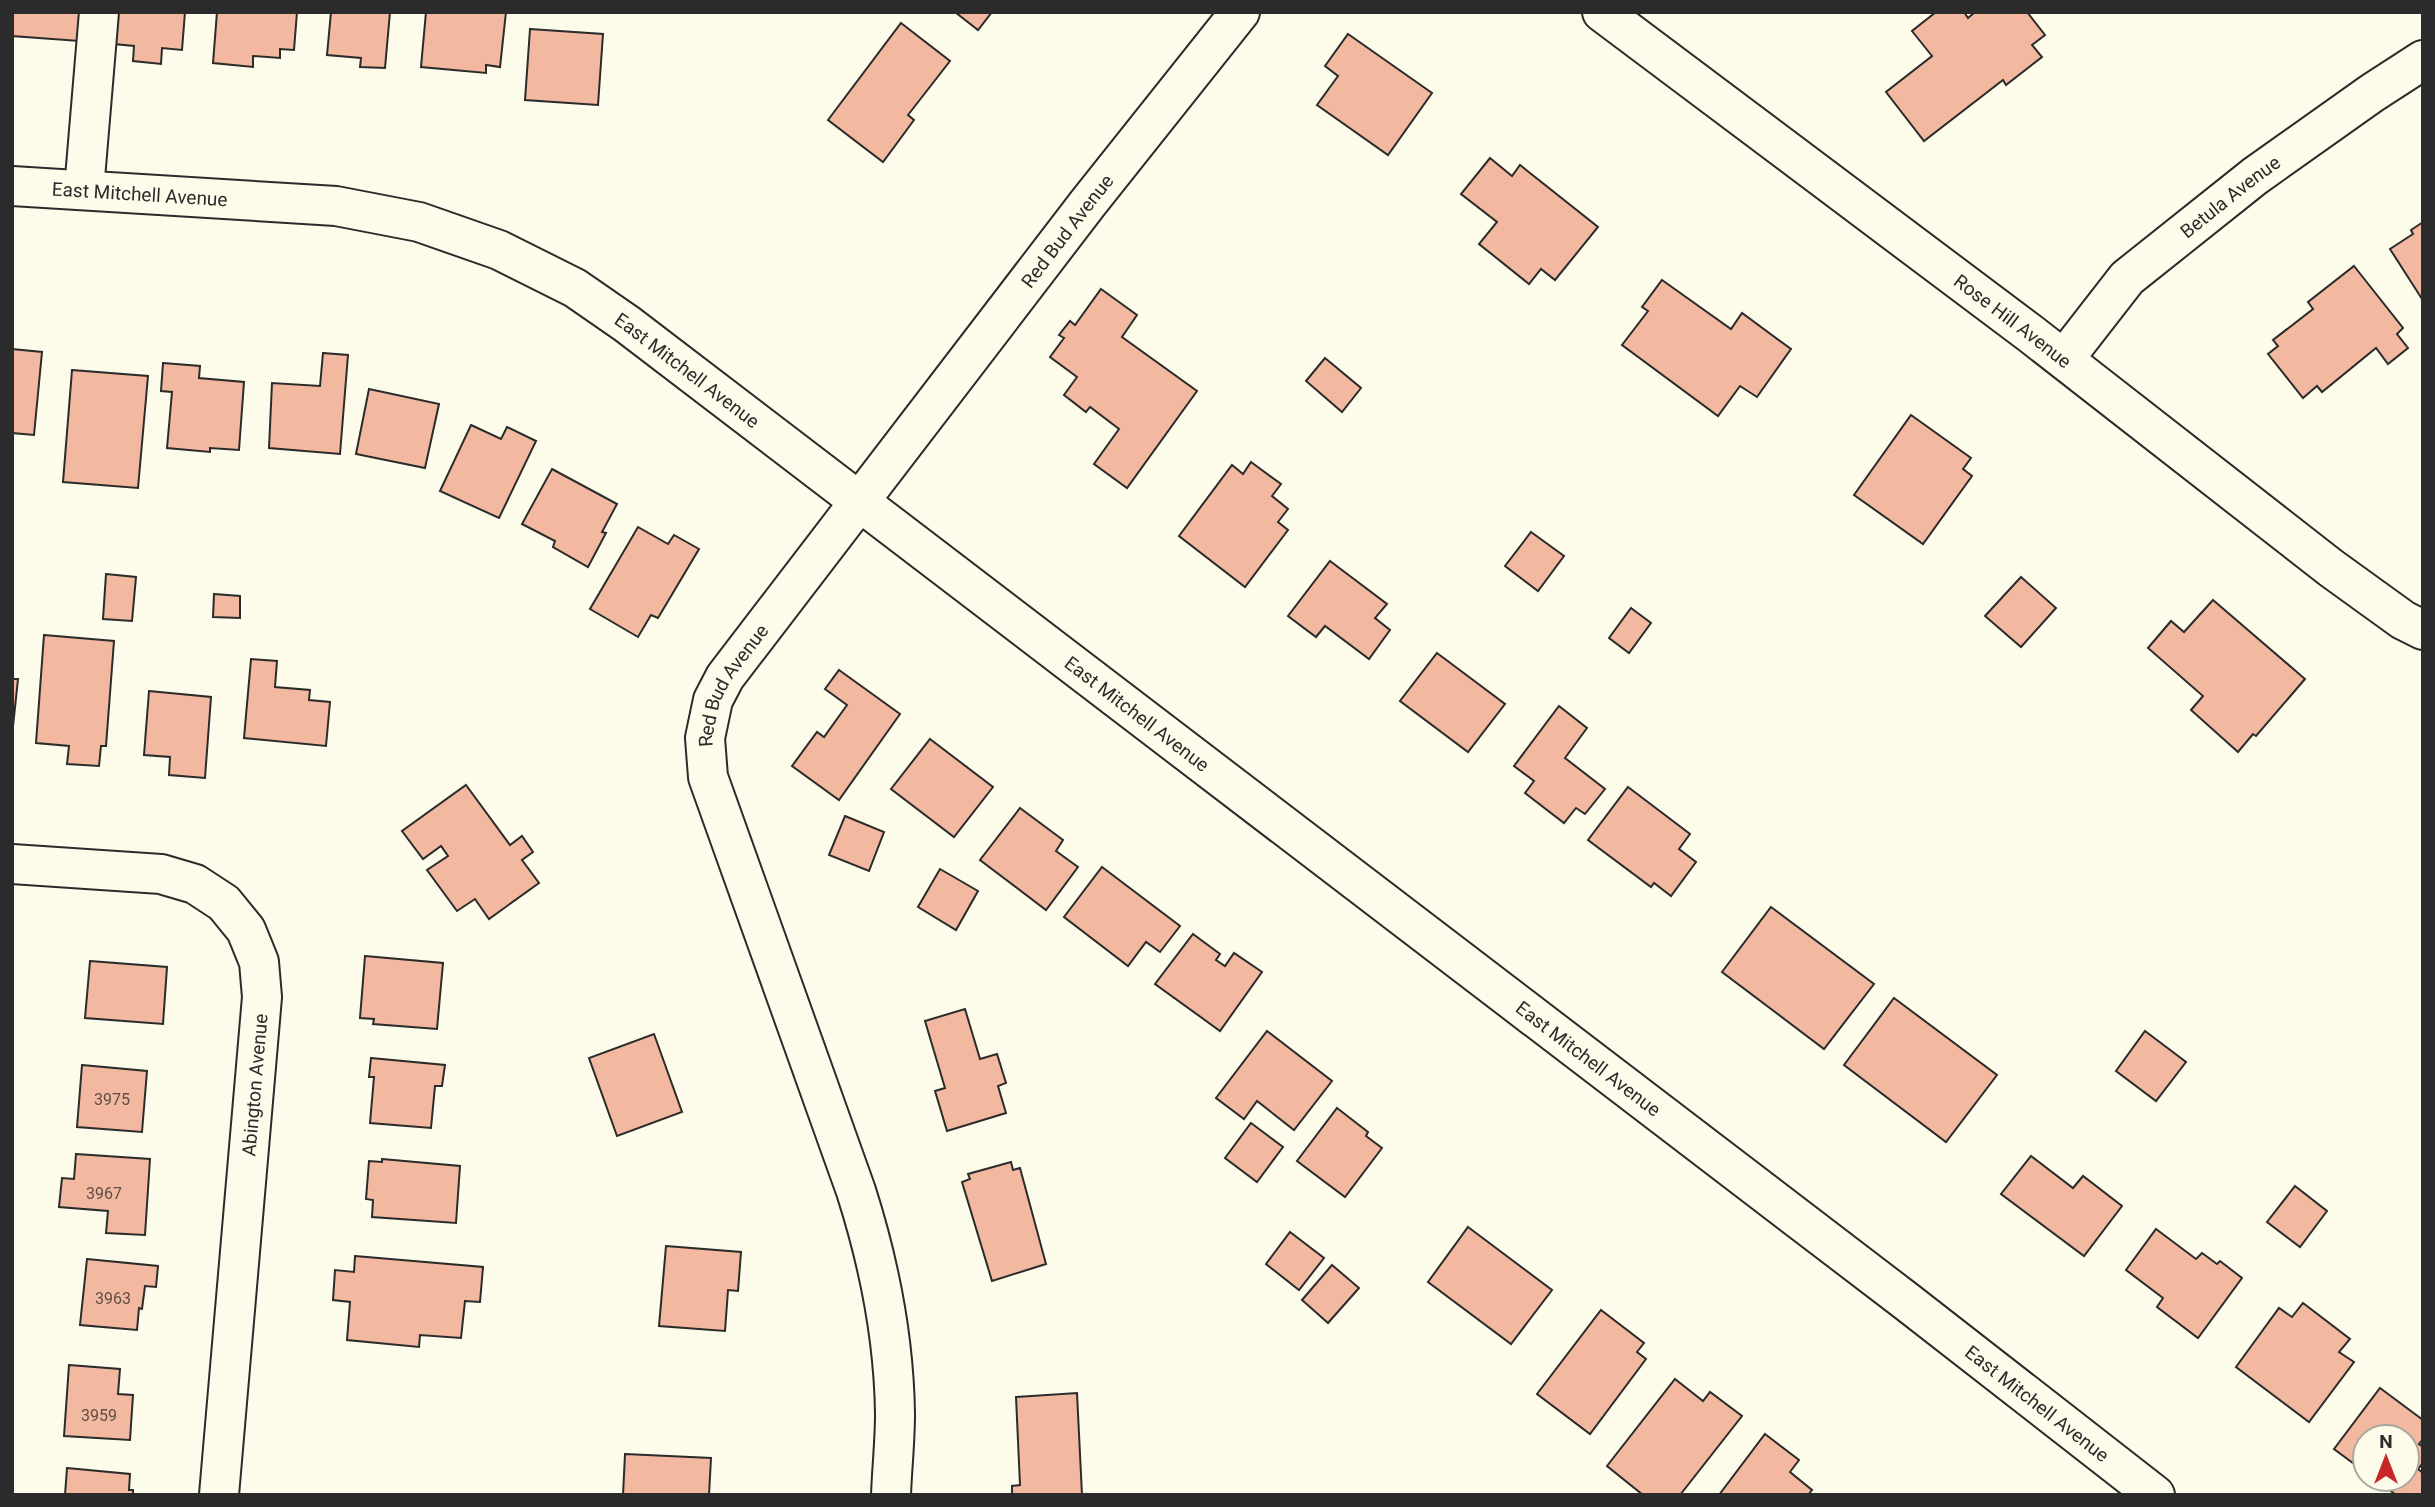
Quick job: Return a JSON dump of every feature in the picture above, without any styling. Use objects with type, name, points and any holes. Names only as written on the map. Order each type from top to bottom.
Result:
[{"type":"street","points":[[84,190],[99,12]]},
{"type":"street","name":"Red Bud Avenue","points":[[891,1495],[895,1413],[890,1332],[875,1250],[708,777],[705,738],[713,700],[726,677],[1088,203],[1240,12]]},
{"type":"street","name":"Rose Hill Avenue","points":[[1602,12],[2064,359],[2330,568],[2403,620],[2423,630]]},
{"type":"street","name":"Betula Avenue","points":[[2064,359],[2127,278],[2255,176],[2423,60]]},
{"type":"street","name":"East Mitchell Avenue","points":[[12,186],[335,206],[419,222],[499,250],[575,288],[627,324],[860,501],[1906,1301],[2155,1495]]},
{"type":"street","name":"Abington Avenue","points":[[12,864],[162,874],[195,884],[223,903],[246,930],[259,962],[262,997],[219,1495]]},
{"type":"building","points":[[12,12],[81,12],[79,41],[12,36]]},
{"type":"building","points":[[116,12],[185,12],[182,50],[162,48],[161,64],[133,61],[134,46],[114,44]]},
{"type":"building","points":[[217,12],[297,12],[294,50],[280,49],[280,58],[253,56],[253,67],[213,63]]},
{"type":"building","points":[[331,12],[390,12],[385,68],[360,67],[361,58],[327,55]]},
{"type":"building","points":[[426,12],[506,12],[500,67],[486,65],[486,73],[421,67]]},
{"type":"building","points":[[955,12],[992,12],[978,30]]},
{"type":"building","points":[[1936,12],[1964,12],[1968,18],[1975,12],[2027,12],[2045,35],[2032,45],[2042,57],[2006,85],[2003,80],[1924,141],[1886,92],[1932,56],[1912,31]]},
{"type":"building","points":[[901,23],[950,61],[908,115],[914,120],[883,162],[828,120]]},
{"type":"building","points":[[530,29],[603,34],[598,105],[525,100]]},
{"type":"building","points":[[1348,34],[1432,93],[1388,155],[1317,105],[1338,76],[1325,66]]},
{"type":"building","points":[[1490,158],[1512,176],[1520,165],[1598,227],[1555,280],[1541,269],[1529,284],[1479,244],[1497,222],[1461,194]]},
{"type":"building","points":[[2423,222],[2422,299],[2390,249],[2413,234],[2411,230]]},
{"type":"building","points":[[2354,266],[2403,328],[2397,334],[2408,348],[2388,364],[2376,348],[2322,392],[2317,386],[2303,398],[2268,354],[2278,346],[2273,340],[2313,309],[2308,302]]},
{"type":"building","points":[[1662,280],[1731,329],[1742,313],[1791,349],[1757,397],[1740,386],[1718,416],[1622,345],[1648,311],[1642,307]]},
{"type":"building","points":[[1101,289],[1137,315],[1122,337],[1197,391],[1127,488],[1094,464],[1119,429],[1090,407],[1086,412],[1064,395],[1077,377],[1050,357],[1064,338],[1059,335],[1070,321],[1075,325]]},
{"type":"building","points":[[12,349],[42,352],[34,435],[12,433]]},
{"type":"building","points":[[323,353],[348,355],[340,454],[269,448],[272,383],[320,386]]},
{"type":"building","points":[[1325,358],[1361,388],[1342,412],[1306,381]]},
{"type":"building","points":[[163,363],[200,366],[199,378],[244,382],[239,450],[210,448],[210,452],[167,448],[172,392],[161,391]]},
{"type":"building","points":[[72,370],[148,376],[138,488],[63,482]]},
{"type":"building","points":[[369,389],[439,404],[425,468],[356,454]]},
{"type":"building","points":[[1911,415],[1971,458],[1963,469],[1972,476],[1923,544],[1854,495]]},
{"type":"building","points":[[471,425],[501,439],[507,427],[536,441],[499,518],[440,491]]},
{"type":"building","points":[[1251,462],[1281,484],[1272,496],[1288,509],[1278,522],[1288,530],[1245,587],[1179,536],[1232,465],[1243,474]]},
{"type":"building","points":[[552,469],[617,504],[602,532],[606,533],[588,567],[553,547],[555,541],[522,524]]},
{"type":"building","points":[[638,527],[668,544],[674,535],[699,549],[658,618],[651,615],[638,637],[590,609]]},
{"type":"building","points":[[1531,532],[1564,556],[1538,591],[1505,566]]},
{"type":"building","points":[[1330,561],[1387,604],[1375,618],[1390,630],[1369,659],[1325,626],[1316,637],[1288,616]]},
{"type":"building","points":[[106,574],[136,577],[132,621],[103,619]]},
{"type":"building","points":[[2021,577],[2056,608],[2021,647],[1985,616]]},
{"type":"building","points":[[214,594],[240,596],[240,618],[213,617]]},
{"type":"building","points":[[2213,600],[2305,679],[2256,736],[2253,734],[2238,752],[2191,710],[2203,696],[2148,648],[2171,621],[2184,632]]},
{"type":"building","points":[[1631,608],[1651,623],[1629,653],[1609,638]]},
{"type":"building","points":[[44,635],[114,641],[106,746],[101,746],[99,766],[67,764],[69,746],[36,743]]},
{"type":"building","points":[[1437,653],[1505,704],[1468,752],[1400,701]]},
{"type":"building","points":[[251,659],[277,661],[275,687],[310,690],[309,700],[330,702],[326,746],[244,738]]},
{"type":"building","points":[[839,670],[900,714],[839,800],[792,766],[817,732],[824,737],[847,705],[825,689]]},
{"type":"building","points":[[12,679],[18,679],[12,736]]},
{"type":"building","points":[[149,691],[211,697],[205,778],[169,775],[170,757],[144,755]]},
{"type":"building","points":[[1559,706],[1587,728],[1565,758],[1605,789],[1585,814],[1576,808],[1564,823],[1525,793],[1534,781],[1514,766]]},
{"type":"building","points":[[930,739],[993,787],[954,837],[891,789]]},
{"type":"building","points":[[466,785],[510,845],[522,836],[533,852],[522,860],[539,883],[489,919],[475,899],[457,911],[427,870],[448,856],[441,846],[423,859],[402,831]]},
{"type":"building","points":[[1628,787],[1690,834],[1679,849],[1696,862],[1671,896],[1654,883],[1651,887],[1588,840]]},
{"type":"building","points":[[1020,808],[1063,840],[1056,851],[1078,867],[1046,910],[980,860]]},
{"type":"building","points":[[845,816],[884,832],[869,871],[829,855]]},
{"type":"building","points":[[1102,867],[1180,926],[1160,952],[1146,942],[1128,966],[1064,917]]},
{"type":"building","points":[[940,869],[978,891],[956,930],[918,907]]},
{"type":"building","points":[[1771,907],[1874,984],[1824,1049],[1722,972]]},
{"type":"building","points":[[1193,934],[1220,954],[1216,960],[1225,966],[1234,953],[1262,972],[1220,1031],[1155,984]]},
{"type":"building","points":[[365,956],[443,963],[437,1029],[373,1024],[374,1019],[360,1018]]},
{"type":"building","points":[[90,961],[167,967],[163,1024],[85,1018]]},
{"type":"building","points":[[1894,998],[1997,1075],[1946,1142],[1844,1065]]},
{"type":"building","points":[[965,1009],[980,1059],[997,1054],[1006,1083],[998,1086],[1006,1113],[947,1131],[935,1091],[945,1088],[925,1021]]},
{"type":"building","points":[[1267,1031],[1332,1081],[1294,1130],[1257,1101],[1244,1119],[1216,1098]]},
{"type":"building","points":[[2145,1031],[2186,1062],[2156,1101],[2116,1071]]},
{"type":"building","points":[[654,1034],[682,1112],[617,1136],[589,1058]]},
{"type":"building","points":[[371,1058],[445,1065],[442,1086],[435,1086],[431,1128],[370,1123],[374,1077],[369,1077]]},
{"type":"building","points":[[82,1065],[147,1071],[142,1132],[77,1127]]},
{"type":"building","points":[[1337,1108],[1368,1132],[1366,1136],[1382,1148],[1345,1197],[1297,1161]]},
{"type":"building","points":[[1251,1123],[1283,1147],[1257,1182],[1225,1158]]},
{"type":"building","points":[[76,1154],[150,1159],[145,1235],[106,1233],[108,1211],[59,1207],[62,1178],[74,1179]]},
{"type":"building","points":[[2031,1156],[2073,1188],[2083,1176],[2122,1206],[2084,1256],[2001,1194]]},
{"type":"building","points":[[382,1159],[460,1166],[456,1223],[372,1217],[373,1200],[366,1199],[369,1161],[382,1162]]},
{"type":"building","points":[[1011,1162],[1013,1170],[1020,1168],[1046,1264],[992,1281],[962,1182],[970,1179],[968,1174]]},
{"type":"building","points":[[2295,1186],[2327,1211],[2300,1247],[2267,1222]]},
{"type":"building","points":[[1468,1227],[1552,1290],[1511,1344],[1428,1282]]},
{"type":"building","points":[[2156,1229],[2196,1259],[2202,1253],[2217,1264],[2220,1261],[2242,1278],[2198,1338],[2157,1307],[2163,1298],[2126,1270]]},
{"type":"building","points":[[1290,1232],[1324,1258],[1299,1290],[1266,1264]]},
{"type":"building","points":[[666,1246],[741,1252],[738,1291],[728,1290],[725,1331],[659,1326]]},
{"type":"building","points":[[355,1256],[483,1267],[480,1302],[465,1301],[461,1338],[420,1335],[419,1347],[347,1340],[350,1302],[333,1300],[335,1270],[354,1272]]},
{"type":"building","points":[[87,1259],[158,1266],[156,1287],[145,1286],[137,1330],[80,1325]]},
{"type":"building","points":[[1332,1265],[1359,1288],[1328,1323],[1302,1300]]},
{"type":"building","points":[[2303,1303],[2350,1339],[2339,1352],[2354,1362],[2309,1422],[2236,1367],[2279,1308],[2292,1317]]},
{"type":"building","points":[[1601,1310],[1644,1343],[1637,1352],[1646,1359],[1590,1434],[1537,1394]]},
{"type":"building","points":[[69,1365],[120,1369],[118,1394],[133,1395],[130,1440],[64,1436]]},
{"type":"building","points":[[1675,1379],[1703,1401],[1710,1392],[1742,1416],[1680,1495],[1643,1495],[1607,1466]]},
{"type":"building","points":[[2380,1388],[2423,1420],[2423,1439],[2421,1442],[2421,1423],[2354,1423]]},
{"type":"building","points":[[1077,1393],[1082,1495],[1012,1495],[1012,1486],[1020,1485],[1016,1397]]},
{"type":"building","points":[[2351,1426],[2351,1462],[2334,1449]]},
{"type":"building","points":[[1765,1434],[1799,1460],[1790,1472],[1812,1490],[1808,1495],[1719,1495]]},
{"type":"building","points":[[2421,1446],[2423,1447],[2421,1465]]},
{"type":"building","points":[[625,1454],[711,1458],[709,1495],[623,1495]]},
{"type":"building","points":[[67,1468],[130,1474],[129,1490],[133,1490],[133,1495],[65,1495]]},
{"type":"building","points":[[2421,1471],[2423,1473],[2421,1495],[2393,1493],[2421,1493]]}]
